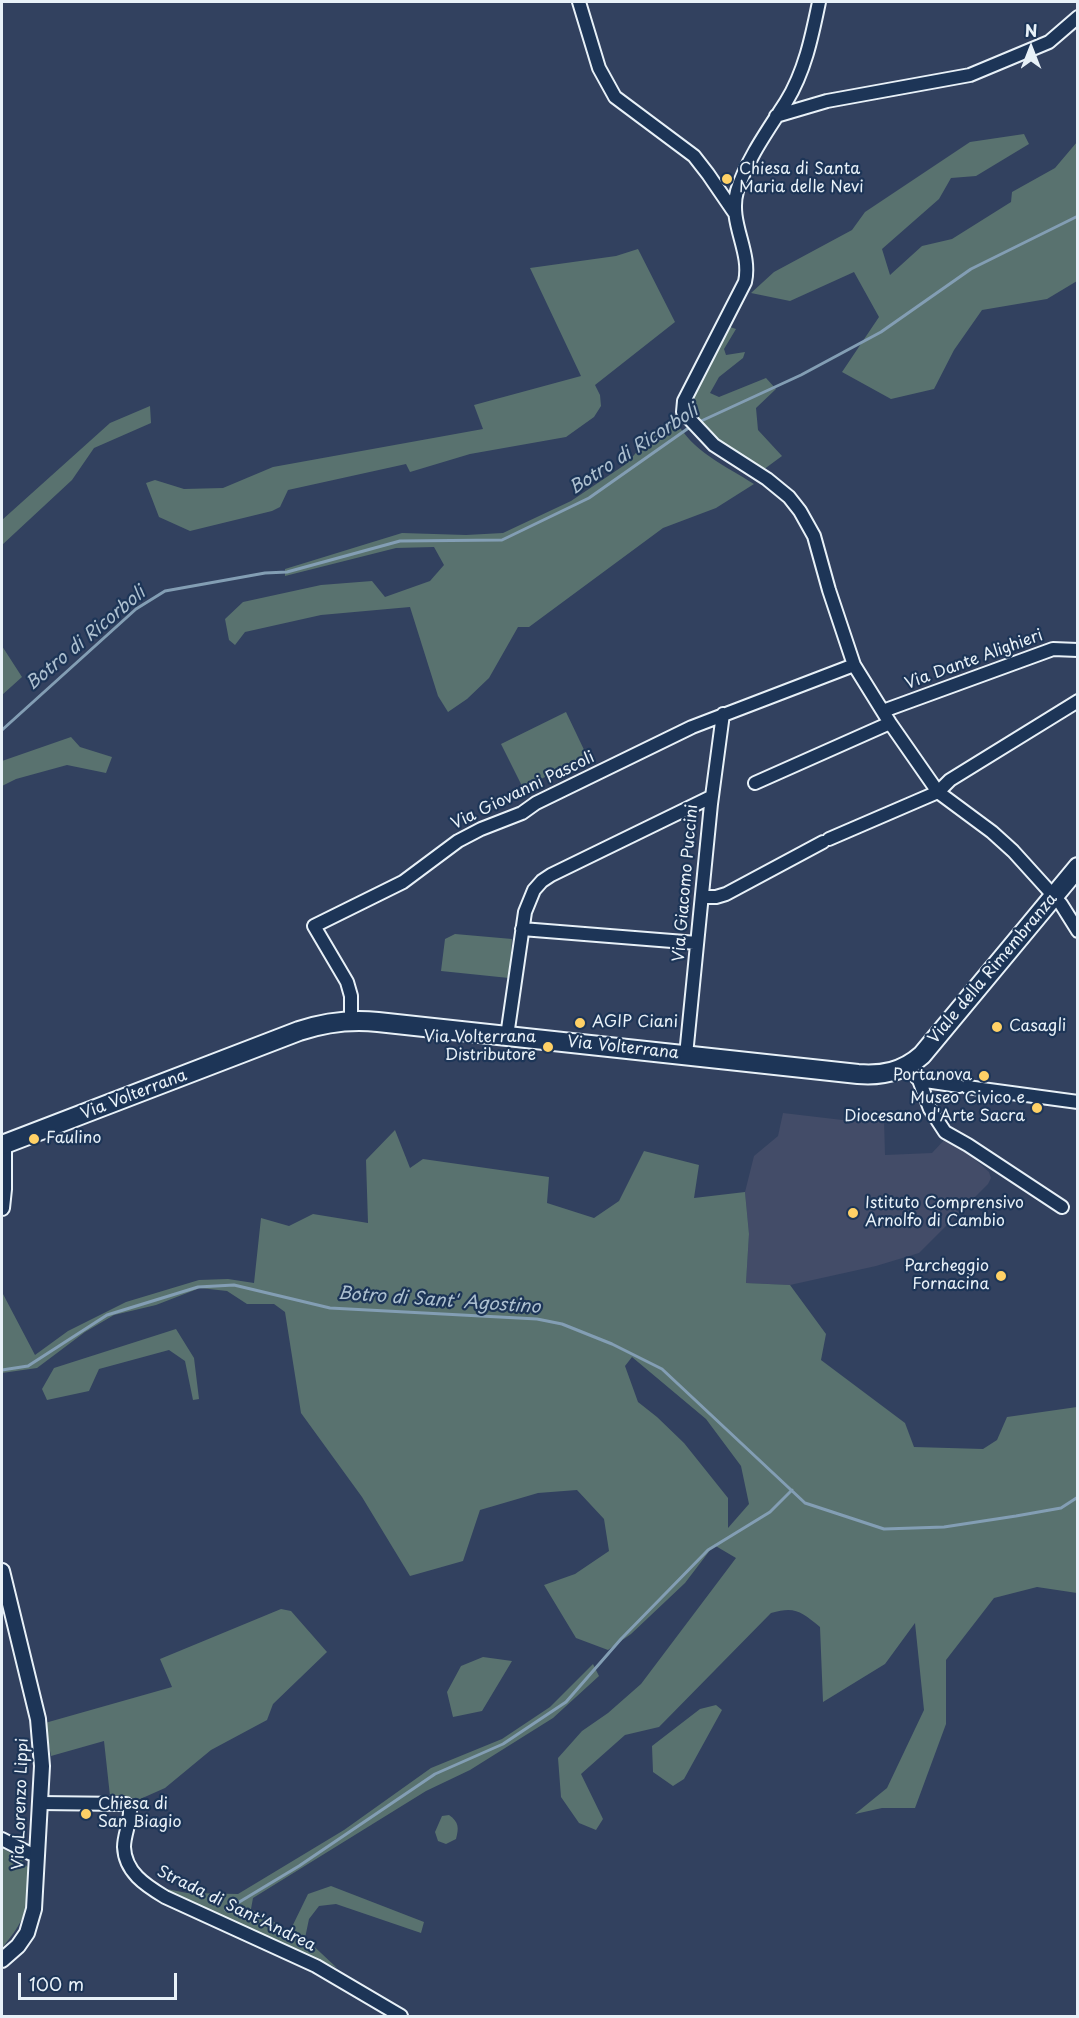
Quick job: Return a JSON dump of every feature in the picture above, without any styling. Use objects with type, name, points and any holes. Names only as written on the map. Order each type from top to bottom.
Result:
[{"type":"main road","name":"Viale della Rimembranza","points":[[906,1066],[925,1051],[1077,867]]},
{"type":"main road","name":"Via Volterrana","points":[[3,1145],[299,1031],[325,1023],[351,1020],[875,1076],[888,1074],[906,1066]]},
{"type":"street","points":[[579,2],[599,68],[615,97],[694,156],[734,212]]},
{"type":"street","points":[[819,2],[810,50],[787,100],[745,170],[736,195],[734,212],[746,266],[745,282],[684,401],[684,414],[705,437],[724,453],[767,479],[792,501],[806,518],[814,536],[828,590],[854,665],[890,723],[938,792],[1005,843],[1064,908],[1077,931]]},
{"type":"street","points":[[776,116],[828,101],[970,75],[1049,42],[1077,17]]},
{"type":"street","name":"Via Dante Alighieri","points":[[883,711],[1053,649],[1077,650]]},
{"type":"street","name":"Via Giovanni Pascoli","points":[[351,1020],[351,996],[347,982],[314,926],[408,879],[447,847],[470,834],[522,813],[536,803],[658,743],[723,714],[854,665]]},
{"type":"street","points":[[702,897],[726,894],[826,841],[938,792],[950,780],[1077,701]]},
{"type":"street","name":"Via Giacomo Puccini","points":[[686,1055],[711,797],[723,714]]},
{"type":"street","points":[[755,783],[890,723]]},
{"type":"street","points":[[507,1036],[522,929],[532,895],[542,881],[711,797]]},
{"type":"street","points":[[522,929],[697,943]]},
{"type":"street","points":[[906,1066],[924,1081],[1077,1102]]},
{"type":"street","points":[[924,1081],[930,1109],[945,1132],[1062,1207]]},
{"type":"street","points":[[2,1205],[3,1145]]},
{"type":"street","name":"Via Lorenzo Lippi","points":[[2,1571],[38,1719],[42,1758],[34,1909],[27,1933],[18,1946],[2,1960]]},
{"type":"street","name":"Strada di Sant'Andrea","points":[[40,1803],[126,1804],[130,1808],[131,1820],[124,1846],[127,1861],[133,1874],[147,1886],[165,1897],[316,1966],[401,2016]]},
{"type":"street","points":[[2,1839],[36,1856]]},
{"type":"shaded area","name":"Istituto Comprensivo Arnolfo di Cambio","points":[[783,1113],[851,1121],[884,1119],[885,1155],[932,1153],[946,1138],[989,1172],[991,1178],[988,1184],[919,1253],[876,1266],[790,1285],[746,1283],[749,1234],[745,1192],[754,1156],[778,1136]]},
{"type":"green space","points":[[1024,134],[1029,144],[976,176],[951,178],[939,199],[882,249],[890,275],[922,246],[952,239],[1011,202],[1012,192],[1055,168],[1077,142],[1077,281],[1047,299],[982,310],[954,350],[934,389],[891,399],[842,372],[879,317],[854,272],[790,301],[751,293],[774,272],[852,230],[865,212],[970,142]]},
{"type":"green space","points":[[638,249],[675,322],[595,385],[600,395],[601,406],[594,417],[566,437],[470,454],[410,472],[406,464],[288,490],[280,507],[272,511],[190,531],[159,517],[146,483],[155,480],[184,489],[223,488],[273,467],[483,429],[474,405],[581,376],[530,268],[616,256]]},
{"type":"green space","points":[[724,325],[736,329],[724,349],[726,355],[745,352],[743,358],[719,377],[710,393],[719,397],[766,378],[776,389],[756,408],[758,430],[782,456],[763,470],[709,433],[689,413],[689,404]]},
{"type":"green space","points":[[150,406],[151,423],[94,448],[72,480],[2,545],[2,520],[110,423]]},
{"type":"green space","points":[[675,419],[690,440],[700,449],[754,484],[716,508],[663,528],[529,627],[518,627],[489,678],[467,699],[448,712],[438,696],[410,607],[321,615],[245,632],[235,645],[229,640],[225,619],[243,602],[321,585],[372,581],[385,597],[430,581],[444,565],[434,547],[396,548],[285,576],[285,569],[402,533],[466,535],[503,533],[571,501],[626,464],[643,445]]},
{"type":"green space","points":[[2,646],[22,677],[2,695]]},
{"type":"green space","points":[[566,712],[587,756],[523,788],[501,744]]},
{"type":"green space","points":[[71,737],[80,747],[112,757],[106,773],[67,765],[16,779],[2,786],[2,761]]},
{"type":"green space","points":[[455,934],[512,939],[509,978],[441,971],[445,939]]},
{"type":"green space","points":[[395,1130],[410,1168],[423,1159],[549,1177],[547,1203],[594,1218],[619,1201],[644,1151],[699,1165],[694,1198],[745,1192],[749,1234],[746,1283],[790,1285],[826,1334],[821,1360],[905,1423],[914,1447],[983,1449],[997,1440],[1007,1417],[1077,1407],[1077,1593],[1037,1587],[994,1598],[946,1660],[946,1724],[915,1808],[882,1808],[855,1814],[887,1788],[924,1710],[915,1623],[885,1664],[823,1702],[820,1627],[803,1614],[787,1610],[771,1613],[659,1727],[625,1735],[581,1774],[603,1819],[596,1830],[579,1823],[561,1797],[558,1758],[582,1731],[608,1713],[641,1684],[736,1558],[714,1545],[685,1583],[631,1634],[608,1650],[576,1638],[544,1585],[575,1574],[609,1551],[604,1519],[577,1490],[538,1493],[480,1510],[463,1561],[410,1576],[362,1497],[301,1413],[285,1312],[274,1304],[247,1304],[227,1291],[200,1288],[156,1305],[114,1315],[85,1332],[37,1368],[2,1373],[3,1294],[35,1355],[68,1331],[126,1302],[199,1280],[228,1279],[254,1283],[261,1218],[289,1226],[313,1214],[368,1223],[366,1160]],"holes":[[[632,1357],[706,1419],[741,1466],[749,1504],[728,1528],[728,1498],[684,1443],[638,1402],[625,1366]]]},
{"type":"green space","points":[[176,1329],[194,1358],[199,1399],[193,1400],[185,1361],[169,1350],[99,1369],[89,1391],[47,1400],[42,1389],[54,1368]]},
{"type":"green space","points":[[281,1609],[291,1611],[327,1652],[273,1704],[267,1720],[211,1750],[165,1788],[138,1800],[123,1795],[110,1796],[104,1741],[51,1756],[45,1723],[172,1687],[160,1659]]},
{"type":"green space","points":[[483,1657],[512,1661],[482,1711],[453,1717],[447,1692],[461,1666]]},
{"type":"green space","points":[[593,1664],[599,1676],[553,1718],[470,1770],[426,1791],[253,1898],[251,1909],[290,1931],[308,1894],[331,1886],[424,1922],[421,1933],[336,1904],[319,1906],[309,1919],[305,1938],[337,1968],[162,1888],[187,1893],[238,1894],[344,1830],[431,1768],[502,1739],[550,1707]]},
{"type":"green space","points":[[716,1705],[722,1710],[684,1779],[673,1786],[653,1772],[652,1746],[700,1709]]},
{"type":"green space","points":[[449,1815],[456,1823],[458,1832],[456,1839],[446,1844],[438,1841],[435,1832],[442,1816]]},
{"type":"green space","points":[[2,1848],[21,1859],[30,1870],[25,1912],[17,1928],[2,1948]]},
{"type":"waterway","name":"Botro di Ricorboli","points":[[699,422],[801,375],[881,332],[971,269],[1078,216]]},
{"type":"waterway","name":"Botro di Ricorboli","points":[[2,730],[136,609],[165,591],[265,573],[287,572],[400,541],[502,540],[589,498],[690,427]]},
{"type":"waterway","name":"Botro di Sant' Agostino","points":[[2,1370],[28,1366],[107,1315],[198,1287],[234,1285],[330,1308],[537,1319],[562,1324],[612,1344],[662,1369],[805,1503],[884,1529],[944,1527],[1016,1516],[1061,1508],[1078,1497]]},
{"type":"waterway","points":[[226,1910],[299,1866],[435,1774],[503,1744],[566,1702],[621,1639],[708,1550],[770,1512],[792,1490]]},
{"type":"place","name":"Chiesa di Santa Maria delle Nevi","points":[[727,179]]},
{"type":"place","name":"AGIP Ciani","points":[[580,1023]]},
{"type":"place","name":"Casagli","points":[[997,1027]]},
{"type":"place","name":"Via Volterrana Distributore","points":[[548,1047]]},
{"type":"place","name":"Portanova","points":[[984,1076]]},
{"type":"place","name":"Museo Civico e Diocesano d'Arte Sacra","points":[[1037,1108]]},
{"type":"place","name":"Faulino","points":[[34,1139]]},
{"type":"place","name":"Istituto Comprensivo Arnolfo di Cambio","points":[[853,1213]]},
{"type":"place","name":"Parcheggio Fornacina","points":[[1001,1276]]},
{"type":"place","name":"Chiesa di San Biagio","points":[[86,1814]]}]
